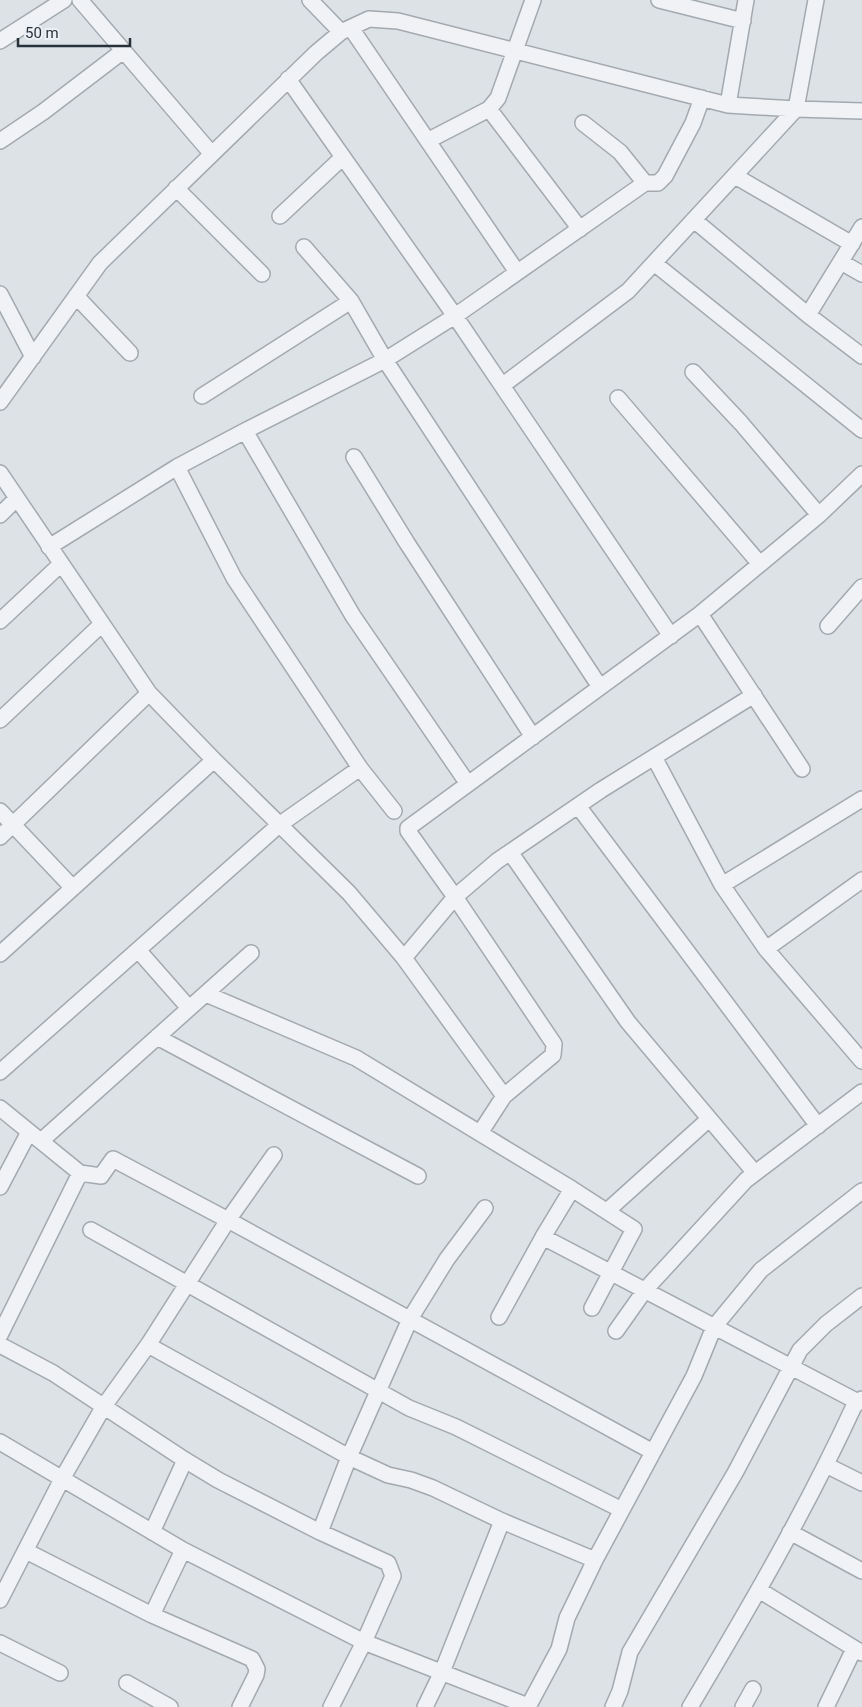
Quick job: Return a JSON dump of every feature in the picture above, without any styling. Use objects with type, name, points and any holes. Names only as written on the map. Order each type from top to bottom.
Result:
[{"type":"street","points":[[0,41],[64,0]]},
{"type":"street","points":[[80,0],[212,153]]},
{"type":"street","points":[[310,0],[346,30],[429,140],[517,272]]},
{"type":"street","points":[[429,140],[489,109],[498,98],[533,0]]},
{"type":"street","points":[[659,0],[743,21]]},
{"type":"street","points":[[728,105],[746,0]]},
{"type":"street","points":[[503,385],[628,291],[796,109],[816,0]]},
{"type":"street","points":[[0,402],[100,263],[288,79],[346,30],[369,19],[398,21],[728,105],[862,111]]},
{"type":"street","points":[[0,141],[44,112],[123,50]]},
{"type":"street","points":[[288,79],[503,385],[671,636]]},
{"type":"street","points":[[49,546],[177,467],[245,430],[385,360],[455,316],[645,183],[658,183],[665,176],[693,123],[702,98]]},
{"type":"street","points":[[489,109],[580,229]]},
{"type":"street","points":[[583,123],[620,152],[645,183]]},
{"type":"street","points":[[280,216],[343,157]]},
{"type":"street","points":[[735,176],[852,244]]},
{"type":"street","points":[[176,188],[262,274]]},
{"type":"street","points":[[694,220],[808,315],[862,356]]},
{"type":"street","points":[[808,315],[862,227]]},
{"type":"street","points":[[304,247],[351,300],[385,360],[600,687]]},
{"type":"street","points":[[840,262],[862,274]]},
{"type":"street","points":[[654,263],[862,430]]},
{"type":"street","points":[[0,294],[33,358]]},
{"type":"street","points":[[76,296],[130,353]]},
{"type":"street","points":[[202,396],[351,300]]},
{"type":"street","points":[[693,372],[741,423],[819,515]]},
{"type":"street","points":[[618,398],[760,564]]},
{"type":"street","points":[[245,430],[353,616],[468,784]]},
{"type":"street","points":[[354,457],[407,543],[533,737]]},
{"type":"street","points":[[177,467],[234,578],[360,768],[394,811]]},
{"type":"street","points":[[0,473],[149,693],[349,893],[404,958],[504,1096]]},
{"type":"street","points":[[480,1133],[504,1096],[552,1055],[554,1044],[455,896],[408,831],[408,828],[700,614],[819,515],[862,474]]},
{"type":"street","points":[[0,515],[17,498]]},
{"type":"street","points":[[0,621],[61,564]]},
{"type":"street","points":[[828,626],[862,587]]},
{"type":"street","points":[[700,614],[802,769]]},
{"type":"street","points":[[0,720],[102,624]]},
{"type":"street","points":[[0,837],[149,693]]},
{"type":"street","points":[[404,958],[455,896],[497,861],[578,806],[754,695]]},
{"type":"street","points":[[654,757],[722,885],[766,949],[862,1060]]},
{"type":"street","points":[[0,954],[214,760]]},
{"type":"street","points":[[0,1072],[280,825],[360,768]]},
{"type":"street","points":[[722,885],[862,799]]},
{"type":"street","points":[[578,806],[818,1126]]},
{"type":"street","points":[[0,811],[73,888]]},
{"type":"street","points":[[510,852],[628,1022],[755,1173]]},
{"type":"street","points":[[766,949],[862,880]]},
{"type":"street","points":[[138,950],[189,1008]]},
{"type":"street","points":[[0,1187],[35,1136],[157,1038],[251,953]]},
{"type":"street","points":[[206,994],[356,1058],[572,1189],[634,1229],[592,1308]]},
{"type":"street","points":[[157,1038],[418,1176]]},
{"type":"street","points":[[616,1331],[645,1290],[746,1180],[862,1092]]},
{"type":"street","points":[[0,1108],[80,1173],[101,1176],[113,1159],[653,1452]]},
{"type":"street","points":[[607,1211],[710,1119]]},
{"type":"street","points":[[0,1600],[62,1478],[104,1406],[148,1345],[228,1220],[274,1154]]},
{"type":"street","points":[[0,1335],[80,1173]]},
{"type":"street","points":[[499,1317],[572,1189]]},
{"type":"street","points":[[0,1442],[184,1550],[364,1642],[528,1707],[559,1649],[567,1618],[595,1560],[694,1376],[714,1327],[761,1270],[862,1191]]},
{"type":"street","points":[[320,1532],[349,1457],[410,1319],[447,1259],[485,1208]]},
{"type":"street","points":[[91,1230],[409,1408],[456,1427],[622,1510]]},
{"type":"street","points":[[543,1237],[860,1401],[854,1406],[826,1465],[759,1590],[690,1707]]},
{"type":"street","points":[[613,1707],[620,1691],[630,1652],[734,1473],[790,1366],[800,1350],[826,1324],[862,1296]]},
{"type":"street","points":[[0,1345],[52,1373],[218,1480],[388,1564],[393,1576],[364,1642],[331,1707]]},
{"type":"street","points":[[148,1345],[349,1457],[388,1475],[411,1480],[433,1488],[502,1521],[595,1560]]},
{"type":"street","points":[[152,1532],[185,1460]]},
{"type":"street","points":[[826,1465],[862,1483]]},
{"type":"street","points":[[425,1707],[442,1672],[502,1521]]},
{"type":"street","points":[[790,1532],[862,1571]]},
{"type":"street","points":[[152,1615],[184,1550]]},
{"type":"street","points":[[26,1551],[152,1615],[252,1659],[257,1669],[256,1675],[240,1707]]},
{"type":"street","points":[[759,1590],[858,1651],[826,1707]]},
{"type":"street","points":[[0,1643],[60,1673]]},
{"type":"street","points":[[127,1683],[170,1707]]},
{"type":"street","points":[[743,1707],[753,1689]]}]
